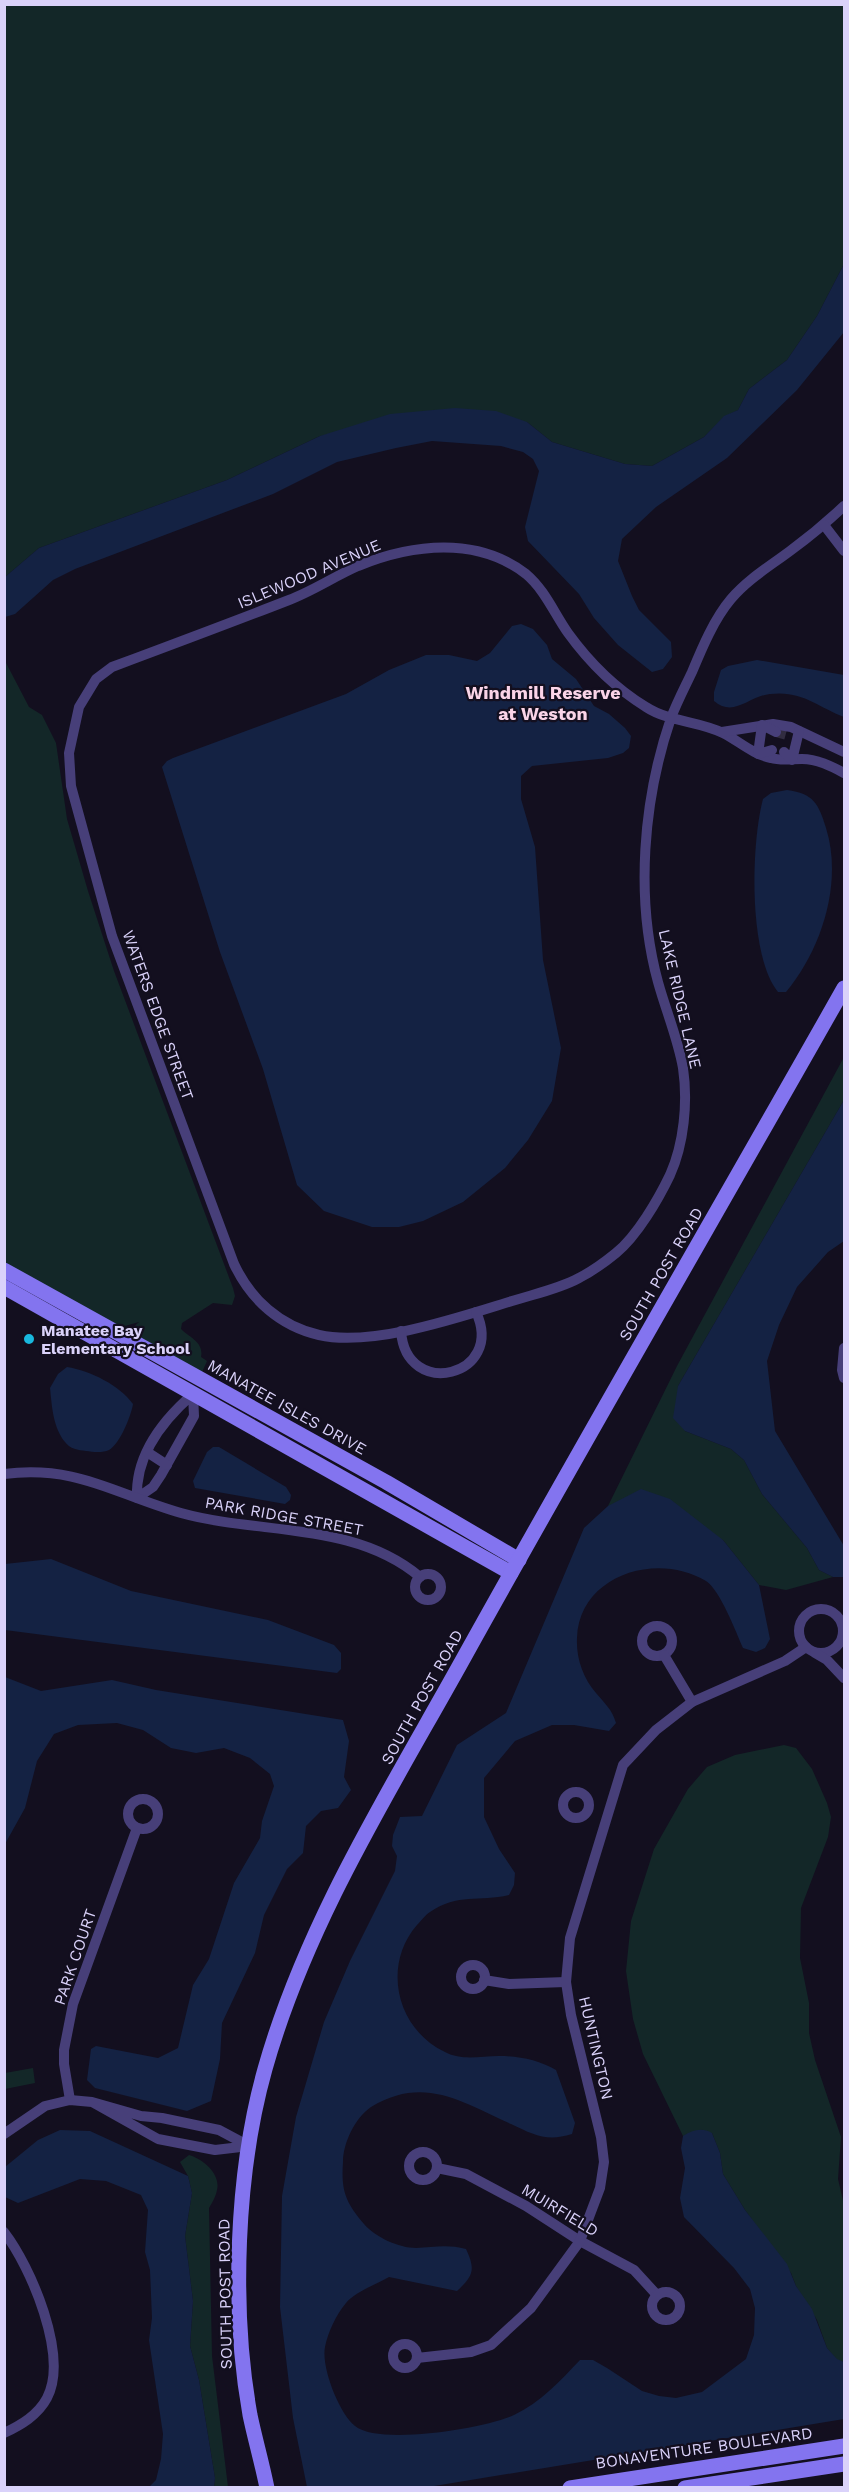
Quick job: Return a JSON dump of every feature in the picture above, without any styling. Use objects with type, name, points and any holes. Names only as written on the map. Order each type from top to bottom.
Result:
[{"type":"street","name":"LAKE RIDGE LANE","points":[[259,1303],[285,1322],[320,1335],[352,1337],[401,1331],[476,1312],[578,1279],[618,1252],[656,1201],[671,1172],[681,1140],[684,1103],[683,1070],[658,981],[646,903],[649,818],[653,788],[671,718],[701,651],[729,601],[747,581],[824,525],[844,506]]},
{"type":"street","points":[[824,525],[844,551]]},
{"type":"street","name":"ISLEWOOD AVENUE","points":[[74,726],[86,694],[96,679],[112,667],[304,595],[357,567],[387,556],[434,548],[470,549],[509,562],[528,576],[543,592],[568,632],[606,678],[647,708],[671,718],[722,732]]},
{"type":"street","points":[[722,732],[773,724],[799,731],[844,752]]},
{"type":"street","points":[[762,725],[782,734],[799,731]]},
{"type":"street","points":[[758,754],[762,725]]},
{"type":"street","name":"WATERS EDGE STREET","points":[[74,726],[69,753],[70,780],[112,936],[234,1264],[244,1284],[259,1303]]},
{"type":"street","points":[[792,760],[799,731]]},
{"type":"street","points":[[722,732],[758,754],[772,759],[816,761],[844,773]]},
{"type":"street","points":[[758,754],[778,751],[792,760]]},
{"type":"street","name":"SOUTH POST ROAD","points":[[267,2487],[250,2414],[243,2352],[239,2229],[249,2146],[265,2070],[294,1983],[349,1864],[515,1566],[844,988]]},
{"type":"street","name":"MANATEE ISLES DRIVE","points":[[4,1270],[386,1482],[515,1566]]},
{"type":"street","points":[[4,1287],[193,1394],[515,1566]]},
{"type":"street","points":[[401,1331],[405,1350],[416,1365],[433,1373],[452,1373],[468,1364],[479,1349],[482,1330],[476,1312]]},
{"type":"street","points":[[844,1348],[842,1370],[844,1378]]},
{"type":"street","points":[[193,1394],[166,1419],[147,1452],[136,1481],[137,1497],[153,1487],[194,1416],[193,1394],[199,1379]]},
{"type":"street","points":[[147,1452],[167,1465]]},
{"type":"street","name":"PARK RIDGE STREET","points":[[4,1474],[42,1471],[70,1475],[182,1513],[360,1543],[401,1561],[420,1577]]},
{"type":"street","points":[[844,1652],[841,1640],[842,1616],[827,1609],[812,1610],[806,1614],[800,1623],[799,1632],[810,1650],[827,1660],[844,1678]]},
{"type":"street","points":[[810,1650],[829,1652],[841,1640]]},
{"type":"street","name":"HUNTINGTON","points":[[417,2358],[471,2352],[490,2346],[531,2308],[580,2241],[600,2188],[604,2162],[601,2138],[571,2014],[566,1982],[570,1938],[623,1765],[656,1730],[692,1702],[810,1650]]},
{"type":"street","points":[[663,1654],[692,1702]]},
{"type":"street","points":[[590,1807],[610,1812]]},
{"type":"street","name":"PARK COURT","points":[[70,2100],[64,2050],[73,2004],[137,1828]]},
{"type":"street","points":[[484,1980],[509,1984],[566,1982]]},
{"type":"street","points":[[4,2134],[45,2106],[70,2100],[92,2102],[141,2116],[219,2130],[249,2146]]},
{"type":"street","points":[[92,2102],[158,2139],[215,2150],[249,2146]]},
{"type":"street","name":"MUIRFIELD","points":[[437,2168],[466,2174],[526,2206],[580,2241],[634,2270],[657,2295]]},
{"type":"street","points":[[4,2232],[34,2286],[47,2323],[53,2361],[53,2376],[47,2399],[30,2420],[4,2433]]},
{"type":"street","name":"BONAVENTURE BOULEVARD","points":[[570,2487],[844,2446]]},
{"type":"street","points":[[685,2487],[844,2464]]},
{"type":"green space","points":[[5,5],[844,5],[844,264],[817,316],[787,360],[749,389],[738,410],[724,417],[704,437],[652,466],[625,464],[552,442],[527,422],[320,436],[227,480],[39,548],[5,577]]},
{"type":"green space","points":[[4,659],[29,707],[42,715],[56,743],[67,819],[88,891],[114,971],[233,1288],[235,1296],[232,1305],[213,1303],[182,1323],[181,1329],[196,1341],[201,1357],[207,1361],[199,1379],[127,1333],[139,1322],[111,1330],[5,1270]]},
{"type":"green space","points":[[844,1057],[844,1100],[678,1386],[685,1431],[731,1449],[744,1460],[762,1494],[807,1548],[819,1570],[833,1577],[786,1590],[759,1585],[723,1540],[608,1506],[677,1366]]},
{"type":"green space","points":[[784,1745],[796,1748],[812,1769],[831,1817],[828,1837],[801,1908],[800,1958],[809,2003],[809,2033],[815,2060],[841,2137],[838,2179],[844,2205],[844,2362],[837,2360],[827,2348],[817,2320],[796,2286],[791,2273],[745,2210],[723,2174],[720,2153],[712,2133],[683,2136],[643,2054],[633,2019],[626,1971],[631,1921],[654,1849],[688,1789],[707,1767],[735,1755]]},
{"type":"green space","points":[[33,2068],[35,2083],[5,2089],[5,2073]]},
{"type":"green space","points":[[189,2155],[210,2168],[218,2184],[216,2195],[209,2208],[212,2356],[228,2487],[214,2487],[215,2478],[199,2380],[190,2346],[193,2301],[185,2236],[192,2193],[188,2176],[180,2162]]},
{"type":"water","points":[[844,264],[844,332],[797,390],[727,458],[656,507],[622,539],[618,561],[632,596],[639,610],[671,642],[672,657],[663,669],[652,672],[618,645],[594,618],[579,594],[528,541],[525,527],[539,471],[533,459],[523,452],[501,446],[432,441],[337,462],[273,494],[75,569],[53,580],[15,614],[5,617],[5,577],[39,548],[227,480],[320,436],[390,414],[455,408],[496,411],[527,422],[552,442],[625,464],[652,466],[704,437],[724,416],[738,410],[749,389],[787,360],[817,316]]},
{"type":"water","points":[[521,624],[533,629],[547,645],[552,659],[576,679],[594,706],[609,714],[631,736],[629,748],[623,753],[608,758],[532,766],[521,776],[521,799],[535,847],[543,960],[561,1048],[552,1101],[528,1140],[505,1168],[463,1202],[423,1221],[399,1227],[372,1227],[324,1211],[297,1185],[263,1069],[220,952],[162,767],[173,758],[346,694],[389,670],[426,655],[449,655],[477,661],[490,653],[512,626]]},
{"type":"water","points":[[757,660],[844,675],[844,717],[791,694],[770,694],[735,707],[721,706],[714,701],[714,692],[721,670],[728,666]]},
{"type":"water","points":[[787,790],[809,797],[817,806],[831,849],[832,870],[826,914],[810,956],[786,992],[778,992],[768,975],[761,953],[757,927],[756,843],[763,799],[771,793]]},
{"type":"water","points":[[844,1100],[844,1241],[828,1252],[797,1287],[779,1325],[767,1361],[775,1431],[844,1546],[844,1577],[833,1577],[819,1570],[807,1548],[762,1494],[744,1460],[731,1449],[685,1431],[673,1418],[678,1386]]},
{"type":"water","points":[[67,1367],[104,1380],[133,1404],[121,1436],[109,1450],[98,1452],[77,1450],[67,1444],[61,1436],[54,1416],[50,1388],[58,1374]]},
{"type":"water","points":[[213,1447],[219,1447],[286,1487],[291,1495],[290,1500],[285,1504],[195,1488],[193,1481],[207,1452]]},
{"type":"water","points":[[641,1489],[670,1499],[723,1540],[759,1585],[770,1639],[765,1648],[756,1652],[743,1648],[717,1593],[706,1581],[686,1572],[665,1568],[644,1569],[606,1584],[591,1598],[581,1616],[577,1638],[579,1660],[587,1681],[610,1710],[616,1723],[609,1731],[574,1725],[552,1725],[515,1741],[484,1778],[484,1817],[499,1849],[515,1873],[514,1885],[509,1895],[450,1902],[428,1913],[406,1941],[400,1958],[398,1977],[405,2012],[428,2042],[451,2055],[521,2058],[536,2061],[556,2070],[575,2123],[572,2134],[555,2137],[541,2136],[443,2095],[426,2093],[408,2093],[390,2098],[365,2112],[351,2132],[345,2147],[344,2188],[352,2209],[369,2229],[395,2244],[409,2248],[447,2246],[466,2249],[472,2268],[470,2277],[457,2291],[389,2277],[355,2295],[342,2308],[330,2330],[324,2356],[326,2366],[337,2401],[349,2420],[355,2426],[368,2432],[386,2435],[433,2433],[481,2425],[514,2415],[541,2397],[580,2360],[593,2360],[642,2391],[659,2396],[676,2398],[702,2392],[746,2359],[754,2335],[755,2308],[750,2289],[734,2268],[684,2217],[680,2198],[685,2168],[681,2148],[683,2136],[693,2131],[705,2130],[712,2133],[720,2153],[723,2174],[745,2210],[787,2264],[796,2286],[812,2309],[827,2348],[837,2359],[844,2362],[844,2419],[428,2487],[307,2487],[293,2418],[280,2307],[282,2196],[296,2117],[324,2022],[350,1961],[395,1871],[397,1856],[392,1846],[393,1835],[400,1817],[422,1816],[457,1745],[506,1713],[584,1528],[608,1506]]},
{"type":"water","points":[[51,1559],[131,1591],[268,1620],[334,1645],[341,1653],[341,1669],[337,1673],[5,1630],[5,1564]]},
{"type":"water","points":[[5,1677],[41,1691],[112,1680],[156,1690],[343,1720],[349,1741],[344,1777],[351,1790],[338,1808],[321,1811],[306,1826],[303,1853],[287,1869],[264,1915],[255,1953],[222,2023],[220,2059],[211,2101],[187,2111],[95,2088],[87,2080],[91,2049],[96,2046],[158,2058],[178,2048],[193,1985],[209,1959],[234,1883],[260,1838],[262,1821],[274,1786],[270,1774],[250,1758],[224,1748],[196,1753],[171,1748],[143,1730],[117,1723],[78,1725],[54,1734],[37,1761],[25,1808],[5,1844]]},
{"type":"water","points":[[60,2130],[90,2131],[188,2176],[192,2193],[185,2236],[193,2301],[190,2346],[199,2380],[215,2478],[214,2487],[149,2487],[156,2480],[163,2434],[149,2340],[152,2318],[150,2270],[145,2252],[148,2210],[141,2195],[106,2181],[80,2179],[18,2203],[5,2197],[5,2167],[38,2140]]},
{"type":"tunnel","points":[[776,732],[787,735]]},
{"type":"place","name":"Manatee Bay Elementary School","points":[[29,1339]]},
{"type":"district","name":"Windmill Reserve at Weston","points":[[543,702]]}]
